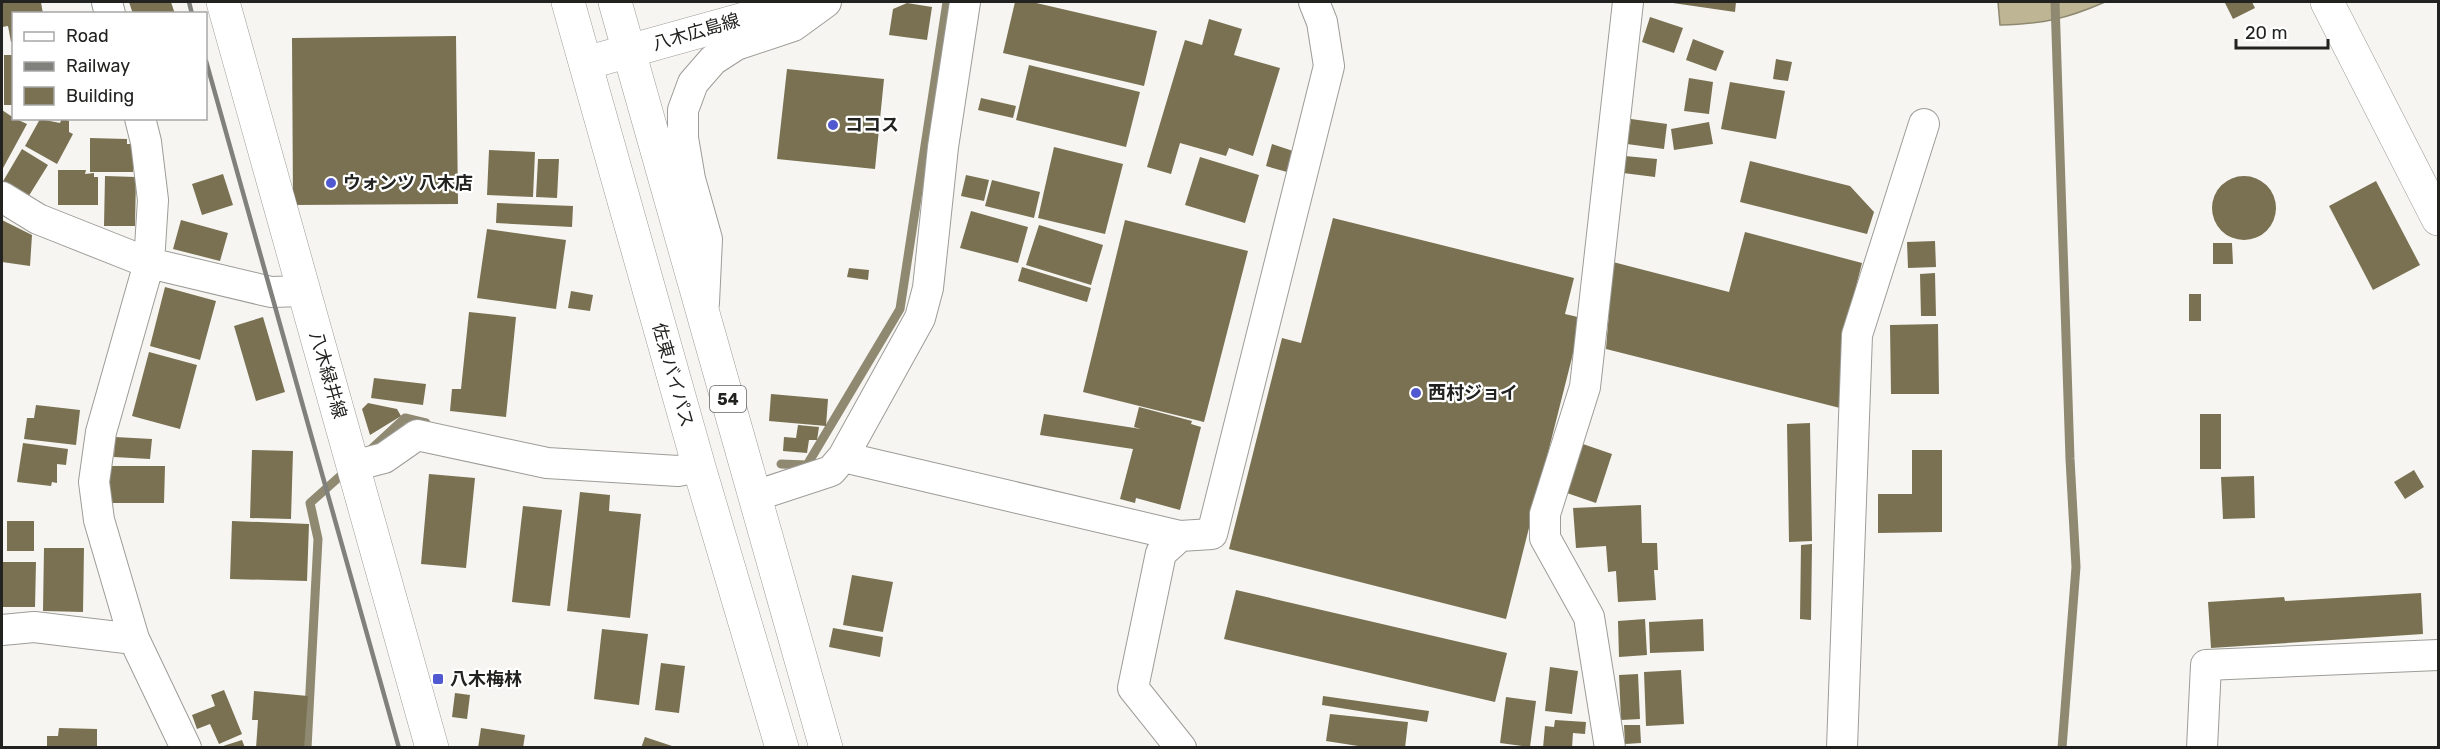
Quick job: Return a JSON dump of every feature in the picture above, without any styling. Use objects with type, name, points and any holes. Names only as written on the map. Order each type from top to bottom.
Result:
[{"type":"main road","name":"八木緑井線","points":[[223,2],[432,747]]},
{"type":"main road","name":"佐東バイパス","points":[[568,2],[699,467],[782,747]]},
{"type":"main road","name":"54","points":[[615,2],[826,747]]},
{"type":"main road","name":"八木広島線","points":[[586,63],[805,2]]},
{"type":"main road","points":[[2327,2],[2439,219]]},
{"type":"street","points":[[704,313],[707,239],[690,179],[683,138],[683,110],[693,83],[713,60],[736,45],[793,26],[826,2]]},
{"type":"street","points":[[755,496],[831,471],[843,457],[920,318],[928,288],[943,147],[965,2]]},
{"type":"street","points":[[843,457],[1180,536],[1212,534],[1329,66],[1323,22],[1314,2]]},
{"type":"street","points":[[1610,747],[1589,617],[1545,538],[1545,514],[1585,387],[1628,2]]},
{"type":"street","points":[[140,120],[146,142],[153,200],[149,263],[101,432],[94,482],[99,520],[134,639],[186,747]]},
{"type":"street","points":[[1842,747],[1857,335],[1924,124]]},
{"type":"street","points":[[2,197],[38,219],[149,263],[271,292],[304,291]]},
{"type":"street","points":[[353,466],[384,458],[417,435],[547,463],[678,471],[699,467]]},
{"type":"street","points":[[1180,536],[1161,553],[1133,688],[1181,747]]},
{"type":"street","points":[[2,630],[34,627],[134,639]]},
{"type":"street","points":[[2202,747],[2206,665],[2439,655]]},
{"type":"shaded area","points":[[1998,2],[2105,2],[2054,20],[2000,25]]},
{"type":"building","points":[[2,2],[41,2],[43,12],[12,12],[12,42],[8,26],[2,27]]},
{"type":"building","points":[[129,2],[171,2],[174,12],[132,12]]},
{"type":"building","points":[[1015,2],[1032,2],[1157,31],[1144,86],[1003,53]]},
{"type":"building","points":[[1666,2],[1736,2],[1735,12]]},
{"type":"building","points":[[2252,2],[2255,8],[2233,19],[2225,3]]},
{"type":"building","points":[[907,3],[932,7],[927,40],[889,35],[893,9]]},
{"type":"building","points":[[1650,17],[1683,28],[1674,53],[1642,42]]},
{"type":"building","points":[[1209,19],[1242,29],[1234,55],[1280,68],[1253,156],[1229,148],[1226,156],[1180,143],[1171,174],[1147,167],[1185,40],[1202,45]]},
{"type":"building","points":[[456,36],[458,204],[293,205],[292,38]]},
{"type":"building","points":[[1693,39],[1724,51],[1716,71],[1686,60]]},
{"type":"building","points":[[4,55],[12,55],[12,105],[4,105]]},
{"type":"building","points":[[1776,59],[1792,62],[1788,81],[1773,79]]},
{"type":"building","points":[[1029,65],[1140,92],[1126,147],[1016,120]]},
{"type":"building","points":[[787,69],[884,79],[875,169],[777,159]]},
{"type":"building","points":[[1689,78],[1713,82],[1709,114],[1684,111]]},
{"type":"building","points":[[1730,82],[1785,91],[1776,139],[1721,129]]},
{"type":"building","points":[[981,98],[1016,106],[1013,118],[978,110]]},
{"type":"building","points":[[2,110],[12,117],[12,120],[27,124],[2,170]]},
{"type":"building","points":[[1631,119],[1667,124],[1664,149],[1627,144]]},
{"type":"building","points":[[39,120],[60,123],[61,120],[69,121],[69,132],[73,134],[57,164],[25,146]]},
{"type":"building","points":[[1709,122],[1713,144],[1674,150],[1671,129]]},
{"type":"building","points":[[90,138],[127,139],[127,144],[133,144],[133,172],[90,172]]},
{"type":"building","points":[[1272,144],[1293,151],[1287,172],[1266,166]]},
{"type":"building","points":[[1054,147],[1123,164],[1105,234],[1038,218]]},
{"type":"building","points":[[22,149],[48,165],[25,202],[2,183]]},
{"type":"building","points":[[489,150],[535,152],[533,197],[487,195]]},
{"type":"building","points":[[1625,156],[1657,159],[1655,177],[1623,173]]},
{"type":"building","points":[[1200,157],[1259,175],[1245,223],[1185,205]]},
{"type":"building","points":[[538,159],[559,159],[557,198],[536,197]]},
{"type":"building","points":[[1750,161],[1850,186],[1874,212],[1867,234],[1740,202]]},
{"type":"building","points":[[58,170],[86,170],[85,174],[94,173],[94,177],[98,177],[98,205],[58,205]]},
{"type":"building","points":[[223,174],[233,205],[202,215],[192,184]]},
{"type":"building","points":[[966,175],[989,180],[984,201],[961,196]]},
{"type":"building","points":[[105,176],[136,177],[135,226],[104,226]]},
{"type":"building","points":[[2238,176],[2250,176],[2267,185],[2274,196],[2276,208],[2274,220],[2267,231],[2250,240],[2238,240],[2226,235],[2217,226],[2212,214],[2212,202],[2217,190],[2226,181]]},
{"type":"building","points":[[992,180],[1040,192],[1034,218],[985,206]]},
{"type":"building","points":[[2376,181],[2420,265],[2373,290],[2329,206]]},
{"type":"building","points":[[497,203],[573,206],[572,227],[496,223]]},
{"type":"building","points":[[971,211],[1028,227],[1018,263],[960,248]]},
{"type":"building","points":[[1333,218],[1574,278],[1565,314],[1582,318],[1506,619],[1229,549],[1282,338],[1301,343]]},
{"type":"building","points":[[2,220],[32,235],[30,266],[2,262]]},
{"type":"building","points":[[181,220],[228,233],[220,261],[173,249]]},
{"type":"building","points":[[1125,220],[1248,251],[1204,422],[1083,392]]},
{"type":"building","points":[[1039,225],[1103,245],[1091,285],[1026,265]]},
{"type":"building","points":[[487,229],[566,240],[556,309],[477,298]]},
{"type":"building","points":[[1745,232],[1862,263],[1843,338],[1840,408],[1606,349],[1613,262],[1729,292]]},
{"type":"building","points":[[1935,241],[1936,267],[1908,268],[1907,242]]},
{"type":"building","points":[[2213,243],[2232,243],[2233,264],[2213,264]]},
{"type":"building","points":[[1022,267],[1091,288],[1087,302],[1018,281]]},
{"type":"building","points":[[849,268],[869,270],[868,280],[847,277]]},
{"type":"building","points":[[1935,273],[1936,316],[1921,316],[1920,274]]},
{"type":"building","points":[[165,287],[216,301],[200,360],[150,346]]},
{"type":"building","points":[[571,291],[593,295],[590,311],[568,308]]},
{"type":"building","points":[[2189,294],[2201,294],[2201,321],[2189,321]]},
{"type":"building","points":[[469,312],[516,317],[506,417],[450,411],[452,389],[461,389]]},
{"type":"building","points":[[263,317],[285,392],[256,401],[234,326]]},
{"type":"building","points":[[1938,324],[1939,394],[1891,394],[1890,325]]},
{"type":"building","points":[[149,352],[197,365],[180,429],[132,416]]},
{"type":"building","points":[[374,378],[426,384],[423,405],[371,398]]},
{"type":"building","points":[[771,394],[828,399],[826,426],[769,421]]},
{"type":"building","points":[[368,403],[397,409],[401,416],[370,435],[362,409]]},
{"type":"building","points":[[36,405],[80,410],[76,445],[24,439],[27,418],[34,418]]},
{"type":"building","points":[[1139,407],[1192,421],[1191,424],[1201,427],[1180,510],[1136,498],[1135,503],[1120,499],[1133,449],[1040,435],[1044,414],[1141,429],[1134,427]]},
{"type":"building","points":[[2200,414],[2221,414],[2221,469],[2200,469]]},
{"type":"building","points":[[1810,423],[1812,541],[1789,542],[1787,424]]},
{"type":"building","points":[[798,425],[819,427],[817,440],[809,440],[807,453],[783,451],[784,437],[796,438]]},
{"type":"building","points":[[115,437],[152,439],[150,459],[114,457]]},
{"type":"building","points":[[23,443],[68,449],[66,465],[57,464],[57,483],[52,482],[51,486],[17,482]]},
{"type":"building","points":[[1580,443],[1612,454],[1596,503],[1564,492]]},
{"type":"building","points":[[252,450],[293,451],[291,519],[250,518]]},
{"type":"building","points":[[1912,450],[1942,450],[1942,532],[1878,533],[1878,494],[1912,494]]},
{"type":"building","points":[[106,466],[165,466],[164,503],[105,503]]},
{"type":"building","points":[[2414,470],[2424,487],[2405,499],[2394,482]]},
{"type":"building","points":[[429,474],[475,478],[466,568],[421,564]]},
{"type":"building","points":[[2254,476],[2255,518],[2223,519],[2221,477]]},
{"type":"building","points":[[580,492],[610,495],[609,511],[641,514],[630,618],[567,611]]},
{"type":"building","points":[[1641,505],[1642,543],[1657,543],[1658,570],[1654,570],[1656,600],[1618,602],[1616,571],[1608,572],[1606,546],[1576,548],[1573,508]]},
{"type":"building","points":[[523,506],[562,510],[550,606],[512,602]]},
{"type":"building","points":[[7,521],[34,521],[34,551],[7,551]]},
{"type":"building","points":[[232,521],[309,524],[307,581],[230,579]]},
{"type":"building","points":[[1812,544],[1811,620],[1800,619],[1801,545]]},
{"type":"building","points":[[44,548],[84,548],[83,612],[43,611]]},
{"type":"building","points":[[2,562],[36,562],[35,607],[2,607]]},
{"type":"building","points":[[852,575],[893,582],[883,632],[843,625]]},
{"type":"building","points":[[1236,590],[1507,653],[1495,702],[1224,639]]},
{"type":"building","points":[[2421,593],[2423,634],[2211,648],[2208,602],[2284,597],[2285,601]]},
{"type":"building","points":[[1645,619],[1647,655],[1619,657],[1618,621]]},
{"type":"building","points":[[1703,619],[1704,651],[1650,653],[1649,622]]},
{"type":"building","points":[[833,628],[883,637],[880,657],[829,647]]},
{"type":"building","points":[[602,629],[648,634],[639,705],[594,699]]},
{"type":"building","points":[[661,663],[685,666],[679,713],[655,710]]},
{"type":"building","points":[[1550,667],[1578,671],[1572,714],[1545,711]]},
{"type":"building","points":[[1681,670],[1684,724],[1646,726],[1644,672]]},
{"type":"building","points":[[1638,674],[1640,719],[1621,720],[1619,675]]},
{"type":"building","points":[[224,690],[242,734],[219,744],[210,724],[197,729],[192,715],[215,706],[211,695]]},
{"type":"building","points":[[254,691],[308,696],[304,748],[256,748],[258,720],[252,720]]},
{"type":"building","points":[[455,693],[470,695],[467,719],[452,717]]},
{"type":"building","points":[[1323,696],[1429,711],[1427,722],[1322,705]]},
{"type":"building","points":[[1506,697],[1536,701],[1530,747],[1500,743]]},
{"type":"building","points":[[1330,714],[1408,722],[1405,748],[1371,748],[1326,741]]},
{"type":"building","points":[[1555,720],[1586,722],[1585,734],[1573,733],[1572,748],[1543,748],[1545,726],[1554,727]]},
{"type":"building","points":[[1624,725],[1640,725],[1641,743],[1625,744]]},
{"type":"building","points":[[59,728],[97,729],[97,748],[47,748],[47,736],[58,736]]},
{"type":"building","points":[[481,728],[525,735],[523,748],[478,748]]},
{"type":"building","points":[[645,737],[675,747],[675,748],[641,748]]},
{"type":"building","points":[[242,740],[245,748],[220,747]]},
{"type":"waterway","points":[[781,464],[807,465],[900,309],[947,2]]},
{"type":"waterway","points":[[2055,2],[2070,459],[2076,567],[2062,748]]},
{"type":"waterway","points":[[367,453],[405,418],[426,423]]},
{"type":"waterway","points":[[307,748],[318,539],[310,503],[347,470]]},
{"type":"railway","points":[[189,2],[192,12]]},
{"type":"railway","points":[[207,65],[399,748]]},
{"type":"place","name":"ココス","points":[[833,125]]},
{"type":"place","name":"ウォンツ 八木店","points":[[331,183]]},
{"type":"place","name":"西村ジョイ","points":[[1416,393]]},
{"type":"place","name":"八木梅林","points":[[438,679]]}]
